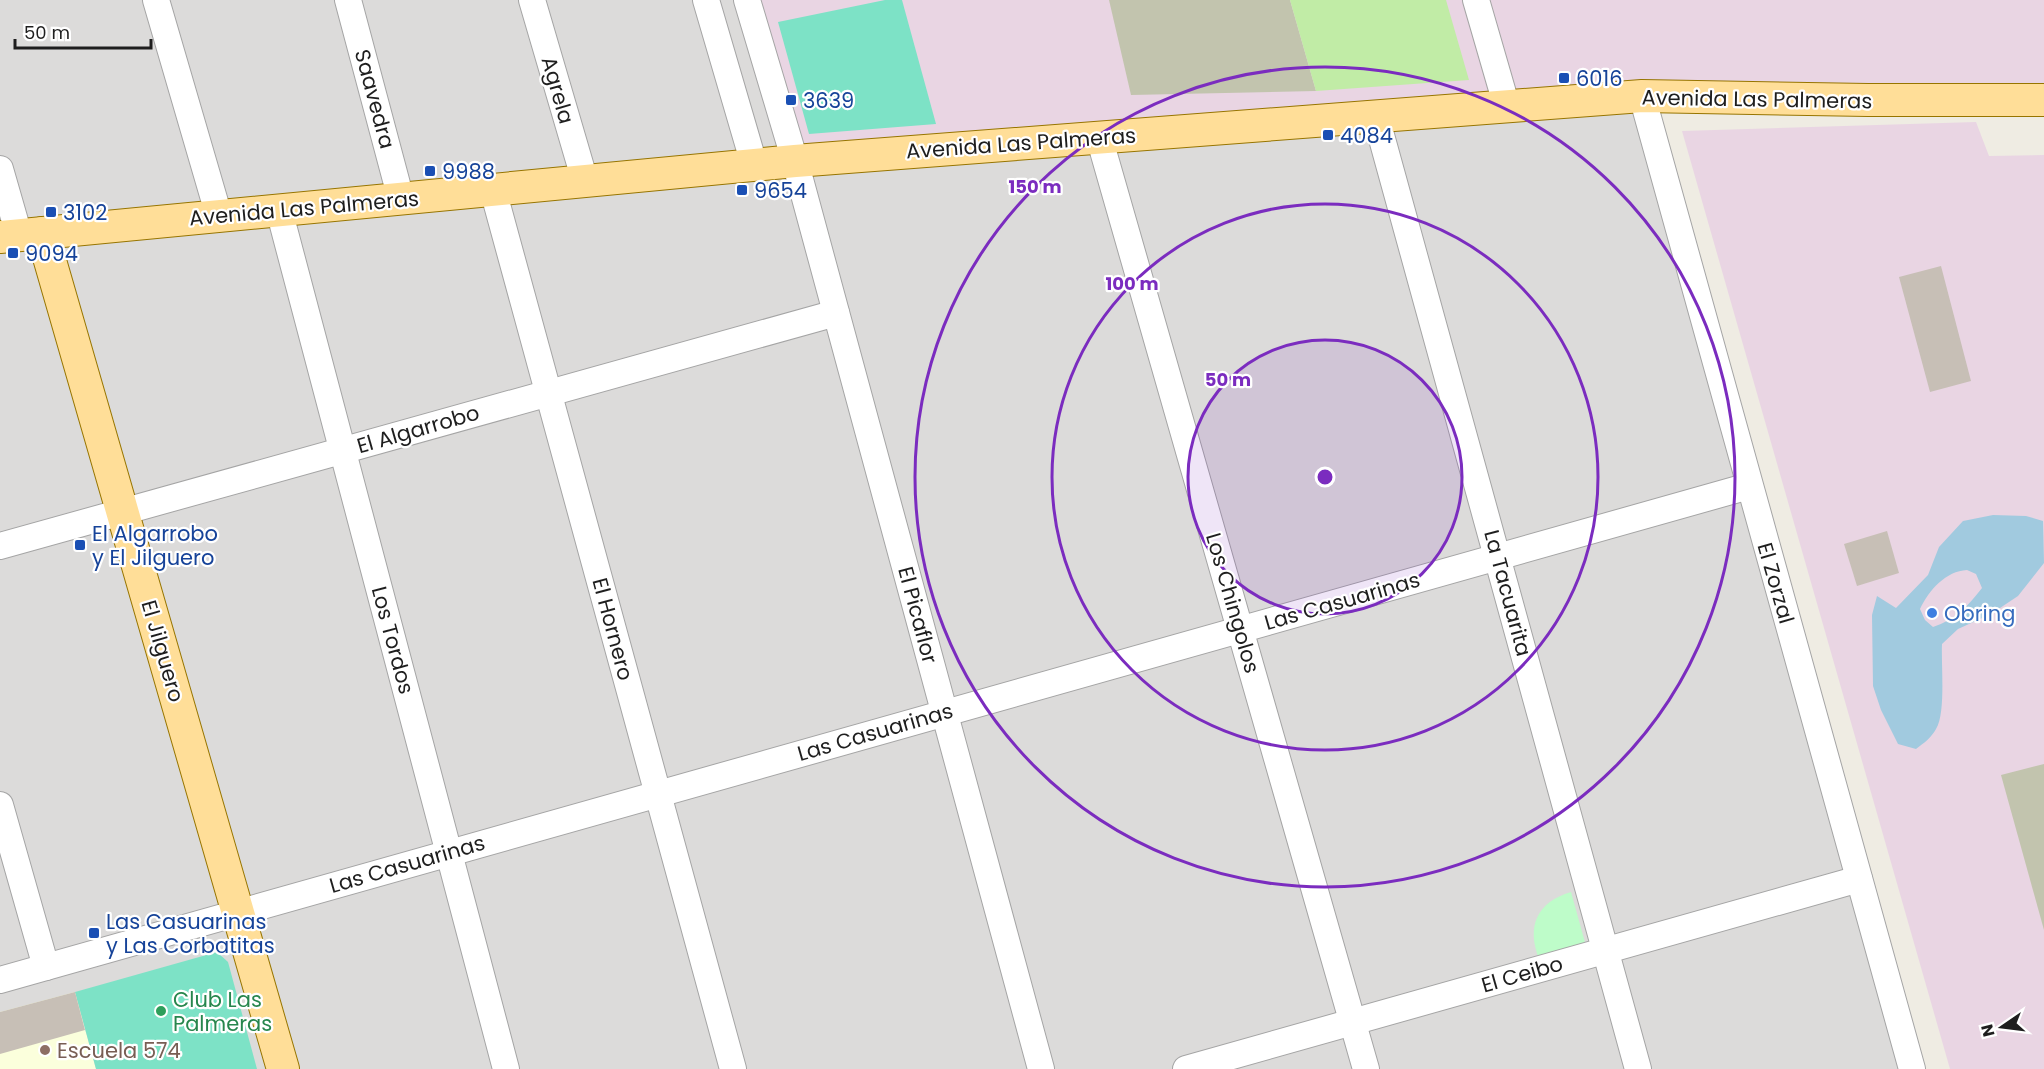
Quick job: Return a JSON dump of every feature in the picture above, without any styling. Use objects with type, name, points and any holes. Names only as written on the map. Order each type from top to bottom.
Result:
[{"type":"main road","name":"Avenida Las Palmeras","points":[[20,235],[754,164],[1642,96],[2044,100]]},
{"type":"main road","name":"El Jilguero","points":[[20,235],[123,512],[283,1069]]},
{"type":"street","points":[[156,0],[219,216]]},
{"type":"street","name":"Saavedra","points":[[348,0],[401,199]]},
{"type":"street","name":"Agrela","points":[[532,0],[585,181]]},
{"type":"street","points":[[706,0],[754,164]]},
{"type":"street","name":"El Picaflor","points":[[747,0],[795,161],[1041,1069]]},
{"type":"street","points":[[1476,0],[1507,107]]},
{"type":"street","points":[[736,105],[776,92]]},
{"type":"street","name":"El Zorzal","points":[[1642,96],[1912,1069]]},
{"type":"street","name":"La Tacuarita","points":[[1376,117],[1638,1069]]},
{"type":"street","name":"Los Chingolos","points":[[1099,138],[1366,1069]]},
{"type":"street","points":[[0,169],[20,235]]},
{"type":"street","name":"El Hornero","points":[[493,190],[733,1069]]},
{"type":"street","name":"Los Tordos","points":[[279,210],[506,1069]]},
{"type":"street","name":"El Algarrobo","points":[[0,546],[836,313]]},
{"type":"street","name":"Las Casuarinas","points":[[0,980],[1749,486]]},
{"type":"street","points":[[0,805],[46,967]]},
{"type":"street","name":"El Ceibo","points":[[1186,1069],[1859,879]]},
{"type":"shaded area","points":[[0,0],[747,0],[1642,96],[1912,1069],[0,1069]]},
{"type":"shaded area","points":[[747,0],[2044,0],[2044,100],[1642,96],[795,161]]},
{"type":"shaded area","points":[[1109,0],[1290,0],[1316,91],[1131,95]]},
{"type":"shaded area","name":"Obring","points":[[1976,122],[1989,156],[2044,155],[2044,1069],[1950,1069],[1682,131]]},
{"type":"shaded area","points":[[2044,764],[2044,930],[2001,775]]},
{"type":"shaded area","name":"Escuela 574","points":[[75,992],[96,1069],[0,1069],[0,1012]]},
{"type":"green space","points":[[885,0],[902,0],[936,124],[809,134],[778,22]]},
{"type":"green space","points":[[1290,0],[1446,0],[1469,80],[1316,91]]},
{"type":"green space","points":[[1571,892],[1586,946],[1539,959],[1534,936],[1537,917],[1550,902]]},
{"type":"green space","name":"Club Las Palmeras","points":[[217,952],[228,962],[257,1069],[96,1069],[75,992]]},
{"type":"water","points":[[1993,515],[2026,516],[2043,521],[2044,563],[2018,596],[1991,614],[1958,629],[1942,644],[1942,701],[1939,722],[1932,735],[1916,749],[1898,744],[1881,710],[1873,686],[1872,615],[1877,596],[1896,608],[1928,575],[1939,547],[1963,521]],"holes":[[[1967,570],[1976,574],[1982,588],[1960,612],[1933,627],[1925,620],[1920,609],[1928,595],[1939,583],[1959,571]]]},
{"type":"building","points":[[1941,266],[1971,381],[1930,392],[1899,277]]},
{"type":"building","points":[[1887,531],[1899,573],[1857,586],[1844,544]]},
{"type":"building","points":[[75,992],[85,1030],[0,1054],[0,1012]]},
{"type":"place","name":"6016","points":[[1564,78]]},
{"type":"place","name":"3639","points":[[791,100]]},
{"type":"place","name":"4084","points":[[1328,135]]},
{"type":"place","name":"9988","points":[[430,171]]},
{"type":"place","name":"9654","points":[[742,190]]},
{"type":"place","name":"3102","points":[[51,212]]},
{"type":"place","name":"9094","points":[[13,253]]},
{"type":"place","name":"El Algarrobo y El Jilguero","points":[[80,545]]},
{"type":"place","name":"Obring","points":[[1932,613]]},
{"type":"place","name":"Las Casuarinas y Las Corbatitas","points":[[94,933]]},
{"type":"place","name":"Club Las Palmeras","points":[[161,1011]]},
{"type":"place","name":"Escuela 574","points":[[45,1050]]}]
